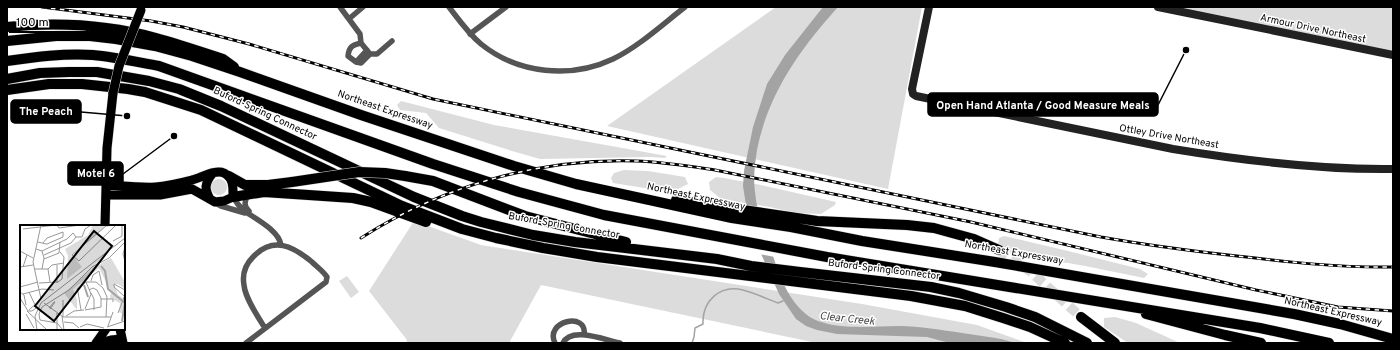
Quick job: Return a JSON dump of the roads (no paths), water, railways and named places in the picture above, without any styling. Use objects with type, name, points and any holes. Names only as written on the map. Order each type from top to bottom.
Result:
[{"type":"highway","points":[[7,27],[43,25],[79,26],[144,35],[223,59],[240,72]]},
{"type":"highway","name":"Northeast Expressway","points":[[7,41],[29,38],[73,36],[116,39],[156,46],[240,72],[361,115],[514,166],[576,184],[732,218],[1287,313],[1340,324],[1393,339]]},
{"type":"highway","points":[[7,61],[58,55],[92,55],[118,58],[159,66],[433,164],[519,192],[604,214],[741,241],[800,250],[827,257],[1260,328],[1330,343]]},
{"type":"highway","name":"Buford-Spring Connector","points":[[7,79],[40,73],[97,72],[149,81],[179,89],[221,106],[414,197],[462,216],[533,235],[575,242],[717,260],[750,271]]},
{"type":"highway","name":"Buford-Spring Connector","points":[[7,90],[48,84],[82,84],[128,89],[174,101],[201,110],[245,130],[402,206],[462,229],[496,238],[597,257],[799,277],[911,296],[965,306],[1030,327],[1065,343]]},
{"type":"highway","points":[[229,176],[245,185],[268,185],[359,172],[385,173],[405,176],[433,181],[525,216],[567,228],[610,239],[695,257]]},
{"type":"highway","points":[[233,197],[264,192],[353,198],[371,202],[435,225],[462,229]]},
{"type":"highway","points":[[662,203],[675,200],[788,217],[842,223],[907,225],[934,228],[960,234],[980,241],[998,250]]},
{"type":"highway","name":"Buford-Spring Connector","points":[[799,277],[931,287],[959,293],[1006,307],[1035,318],[1087,343]]},
{"type":"highway","points":[[1086,299],[1225,335],[1262,343]]},
{"type":"highway","points":[[1080,317],[1115,343]]},
{"type":"main road","points":[[105,225],[107,148],[113,93],[119,66],[141,9]]},
{"type":"main road","points":[[106,195],[148,195],[192,190],[212,200],[220,202],[233,197],[233,184],[229,176],[222,172],[194,180],[155,187],[107,185]]},
{"type":"main road","points":[[212,174],[205,185],[206,193],[212,200]]},
{"type":"main road","points":[[96,343],[105,330]]},
{"type":"main road","points":[[99,343],[111,340],[123,341],[120,330]]},
{"type":"street","points":[[340,7],[350,18],[360,34],[361,43],[368,52],[377,54],[392,42]]},
{"type":"street","points":[[350,18],[363,7]]},
{"type":"street","points":[[449,7],[470,34],[496,54],[511,62],[527,67],[561,71],[578,70],[595,66],[615,58],[631,48],[685,7]]},
{"type":"street","points":[[470,34],[506,7]]},
{"type":"street","name":"Ottley Drive Northeast","points":[[929,7],[912,92],[916,96],[1211,156],[1287,165],[1329,168],[1393,169]]},
{"type":"street","name":"Armour Drive Northeast","points":[[1158,7],[1393,55]]},
{"type":"street","points":[[361,43],[354,44],[349,49],[348,56],[356,62],[368,52]]},
{"type":"street","points":[[248,194],[245,200],[245,206],[253,216]]},
{"type":"street","points":[[233,197],[243,210],[267,226],[281,240],[281,245]]},
{"type":"street","points":[[212,200],[221,206],[253,216]]},
{"type":"street","points":[[246,343],[326,282],[326,275],[321,270],[296,250],[281,245],[264,248],[256,253],[250,260],[244,276],[244,285],[247,295],[265,328]]},
{"type":"street","points":[[555,343],[553,337],[556,328],[567,321],[576,322],[582,325],[584,328],[584,335]]},
{"type":"street","points":[[563,343],[570,336],[577,334],[620,343]]},
{"type":"waterway","points":[[692,343],[695,328],[703,324],[703,316],[709,302],[720,292],[735,289],[743,290],[778,303],[783,301]]},
{"type":"tunnel","points":[[999,250],[1030,271],[1081,317]]},
{"type":"railway","points":[[42,7],[151,21],[183,27],[249,44],[433,99],[1101,237],[1169,248],[1334,266],[1393,267]]},
{"type":"railway","points":[[361,238],[424,204],[458,190],[492,179],[528,170],[564,164],[600,161],[636,161],[676,164],[715,170],[971,222],[1256,290],[1338,307],[1393,311]]},
{"type":"place","name":"Open Hand Atlanta / Good Measure Meals","points":[[1186,50]]},
{"type":"place","name":"The Peach","points":[[127,116]]},
{"type":"place","name":"Motel 6","points":[[174,136]]},
{"type":"water label","name":"Clear Creek","points":[[847,319]]}]
